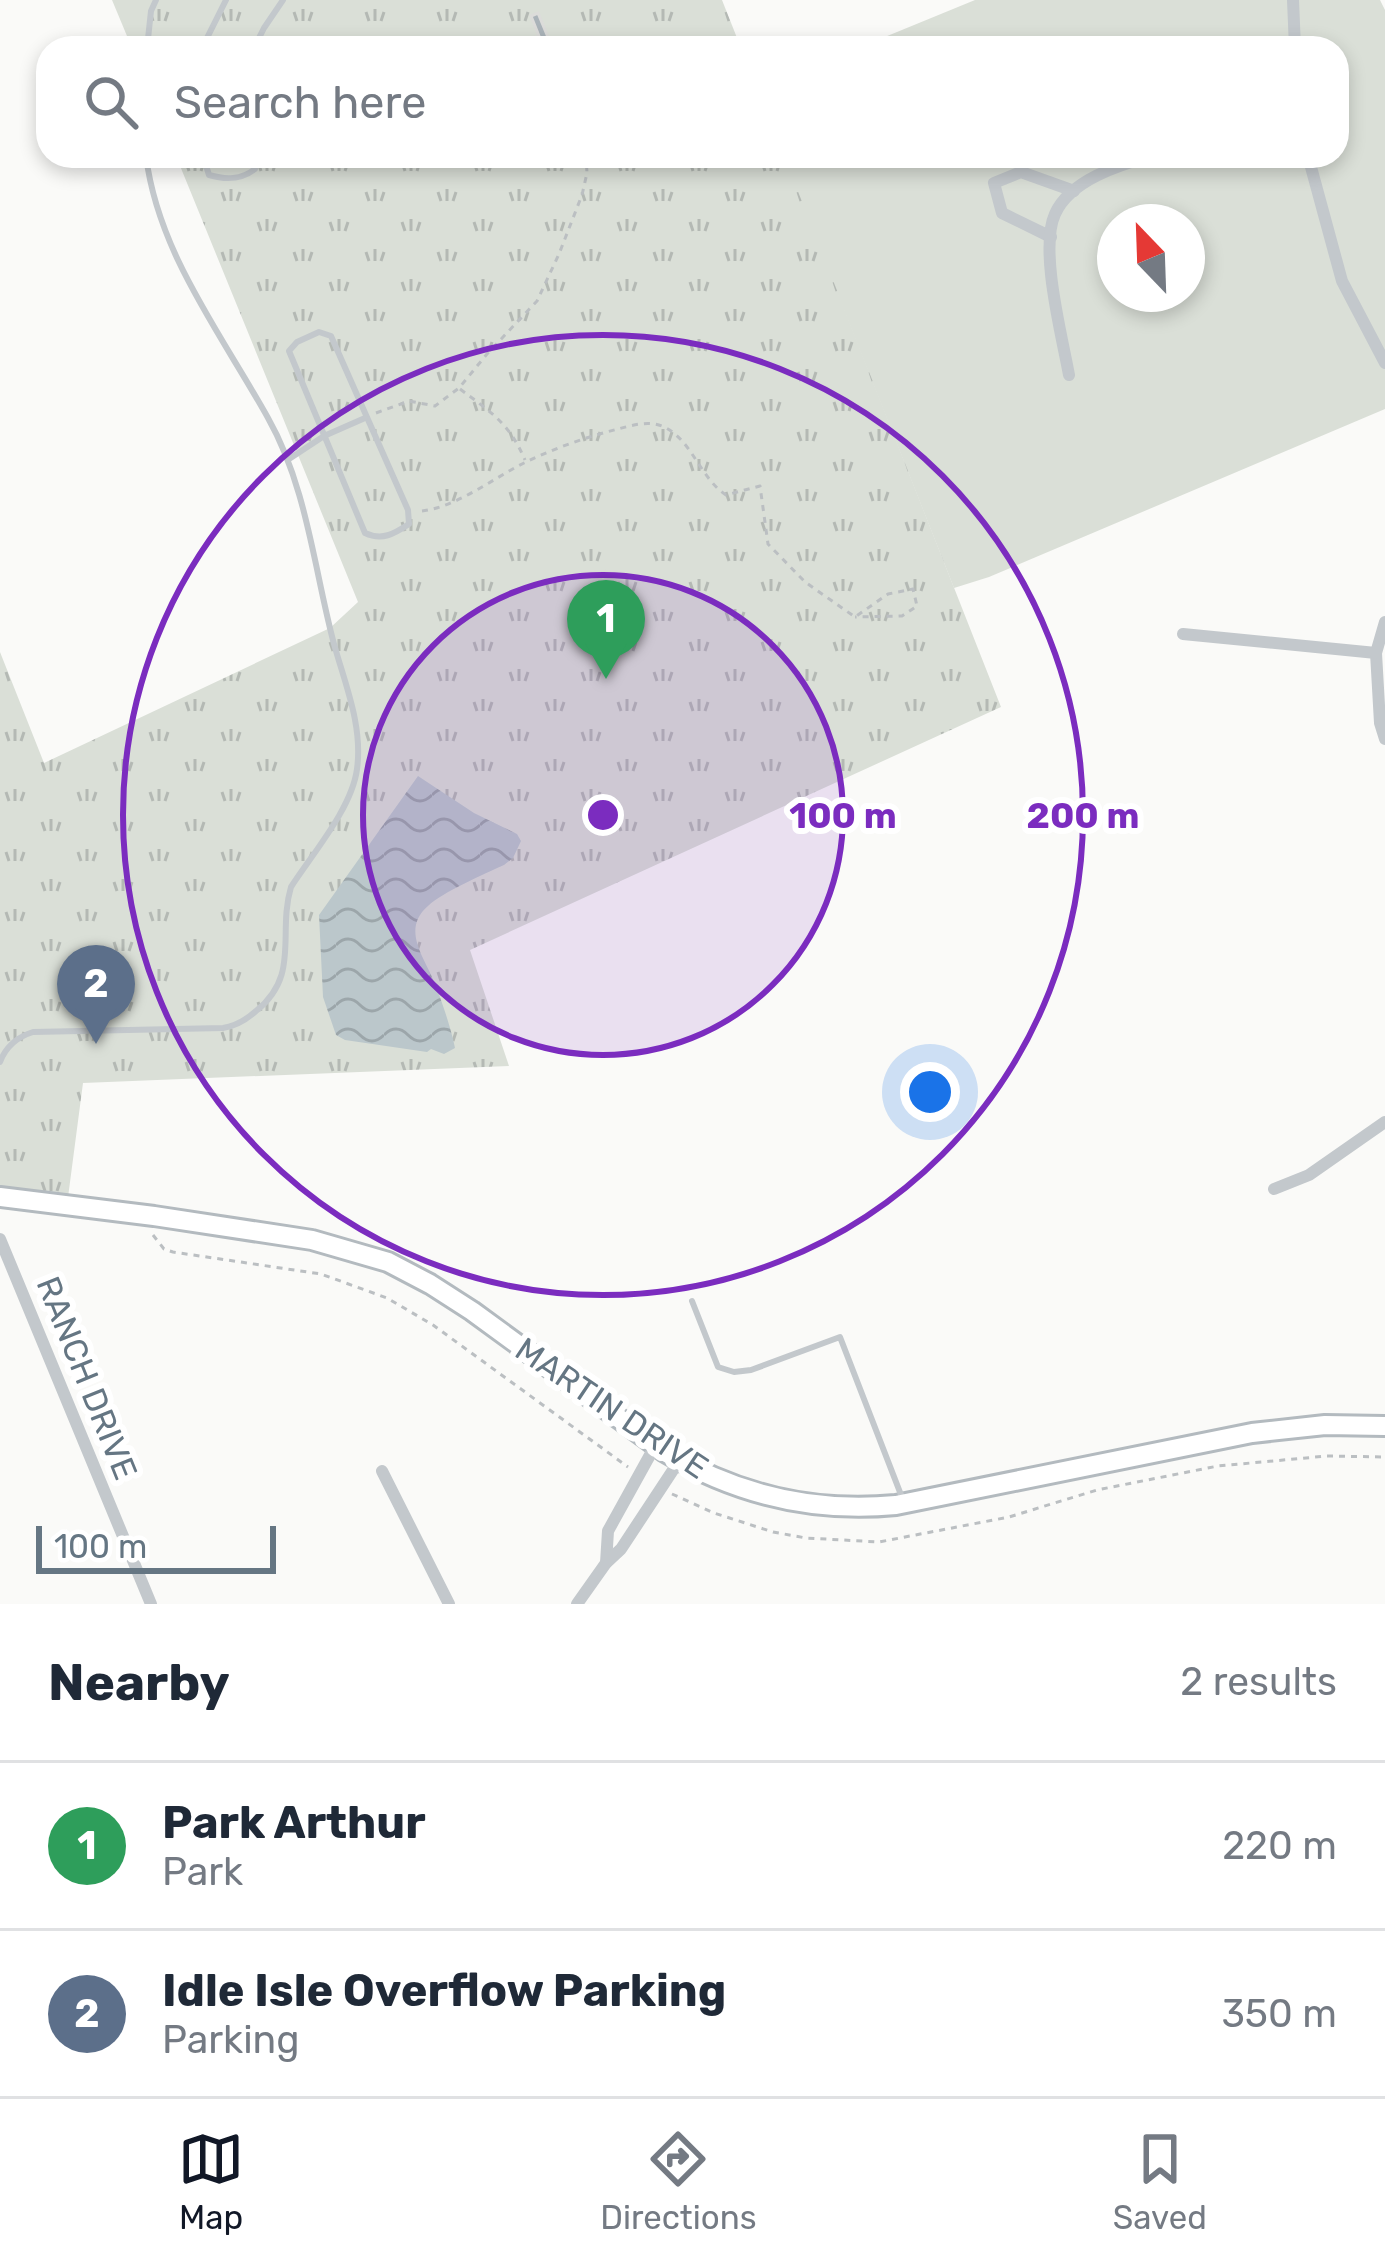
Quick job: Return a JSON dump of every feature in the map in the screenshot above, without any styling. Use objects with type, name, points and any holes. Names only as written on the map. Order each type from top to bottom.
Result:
[{"type":"street","points":[[1293,0],[1294,36]]},
{"type":"street","points":[[1069,374],[1051,276],[1055,213],[1074,190],[1114,168]]},
{"type":"street","points":[[1311,168],[1342,281],[1385,363]]},
{"type":"street","points":[[1051,237],[1002,212],[994,183],[1022,172],[1074,190]]},
{"type":"street","points":[[1385,622],[1376,653],[1385,740]]},
{"type":"street","points":[[1183,634],[1376,653]]},
{"type":"street","points":[[1274,1189],[1309,1174],[1385,1122]]},
{"type":"street","name":"MARTIN DRIVE","points":[[0,1196],[312,1240],[388,1262],[430,1283],[679,1461],[731,1486],[794,1503],[858,1508],[904,1504],[1252,1433],[1385,1426]]},
{"type":"street","name":"RANCH DRIVE","points":[[0,1239],[151,1604]]},
{"type":"street","points":[[606,1562],[608,1532],[655,1445]]},
{"type":"street","points":[[577,1604],[606,1562],[621,1550],[679,1461]]},
{"type":"street","points":[[382,1471],[449,1604]]},
{"type":"lane","points":[[148,36],[156,0]]},
{"type":"lane","points":[[208,36],[226,0]]},
{"type":"lane","points":[[260,36],[283,0]]},
{"type":"lane","points":[[0,1062],[20,1037],[33,1032],[236,1026],[272,996],[282,979],[291,887],[351,794],[358,766],[350,692],[289,459],[196,296],[168,237],[147,168]]},
{"type":"lane","points":[[207,168],[209,175],[223,179],[246,177],[255,168]]},
{"type":"lane","points":[[319,332],[331,336],[408,510],[409,524],[394,535],[376,538],[365,532],[324,436],[289,351],[319,332]]},
{"type":"lane","points":[[289,459],[324,436],[365,418]]},
{"type":"lane","points":[[692,1301],[718,1367],[734,1372],[840,1336],[904,1504]]},
{"type":"path","points":[[365,418],[409,401],[435,406],[459,388],[537,301],[582,195],[587,168]]},
{"type":"path","points":[[459,388],[505,424],[526,462]]},
{"type":"path","points":[[408,510],[427,512],[448,504],[526,462],[606,432],[656,424],[677,435],[718,490],[726,494],[760,486],[768,544],[805,582],[856,617],[902,616],[917,606],[913,589],[888,594],[856,617]]},
{"type":"path","points":[[154,1216],[154,1239],[164,1249],[321,1274],[387,1298],[433,1325],[627,1466]]},
{"type":"path","points":[[669,1492],[714,1514],[773,1532],[879,1542],[1009,1517],[1096,1490],[1218,1466],[1327,1456],[1385,1457]]},
{"type":"green space","points":[[112,0],[722,0],[736,36],[127,36]]},
{"type":"green space","points":[[975,0],[1380,0],[1385,10],[1385,409],[954,588],[788,168],[1349,168],[1349,36],[887,36]]},
{"type":"green space","points":[[181,168],[789,168],[1001,707],[470,950],[509,1066],[83,1083],[67,1205],[0,1195],[0,652],[44,763],[330,628],[358,602]]},
{"type":"water","points":[[418,776],[474,813],[517,834],[521,841],[513,858],[435,901],[416,925],[418,945],[454,1041],[455,1048],[444,1054],[345,1040],[336,1035],[323,997],[319,915]]},
{"type":"building","points":[[538,13],[548,36],[539,36],[531,16]]},
{"type":"place","name":"Park Arthur","points":[[606,679]]},
{"type":"place","name":"Idle Isle Overflow Parking","points":[[96,1044]]}]
